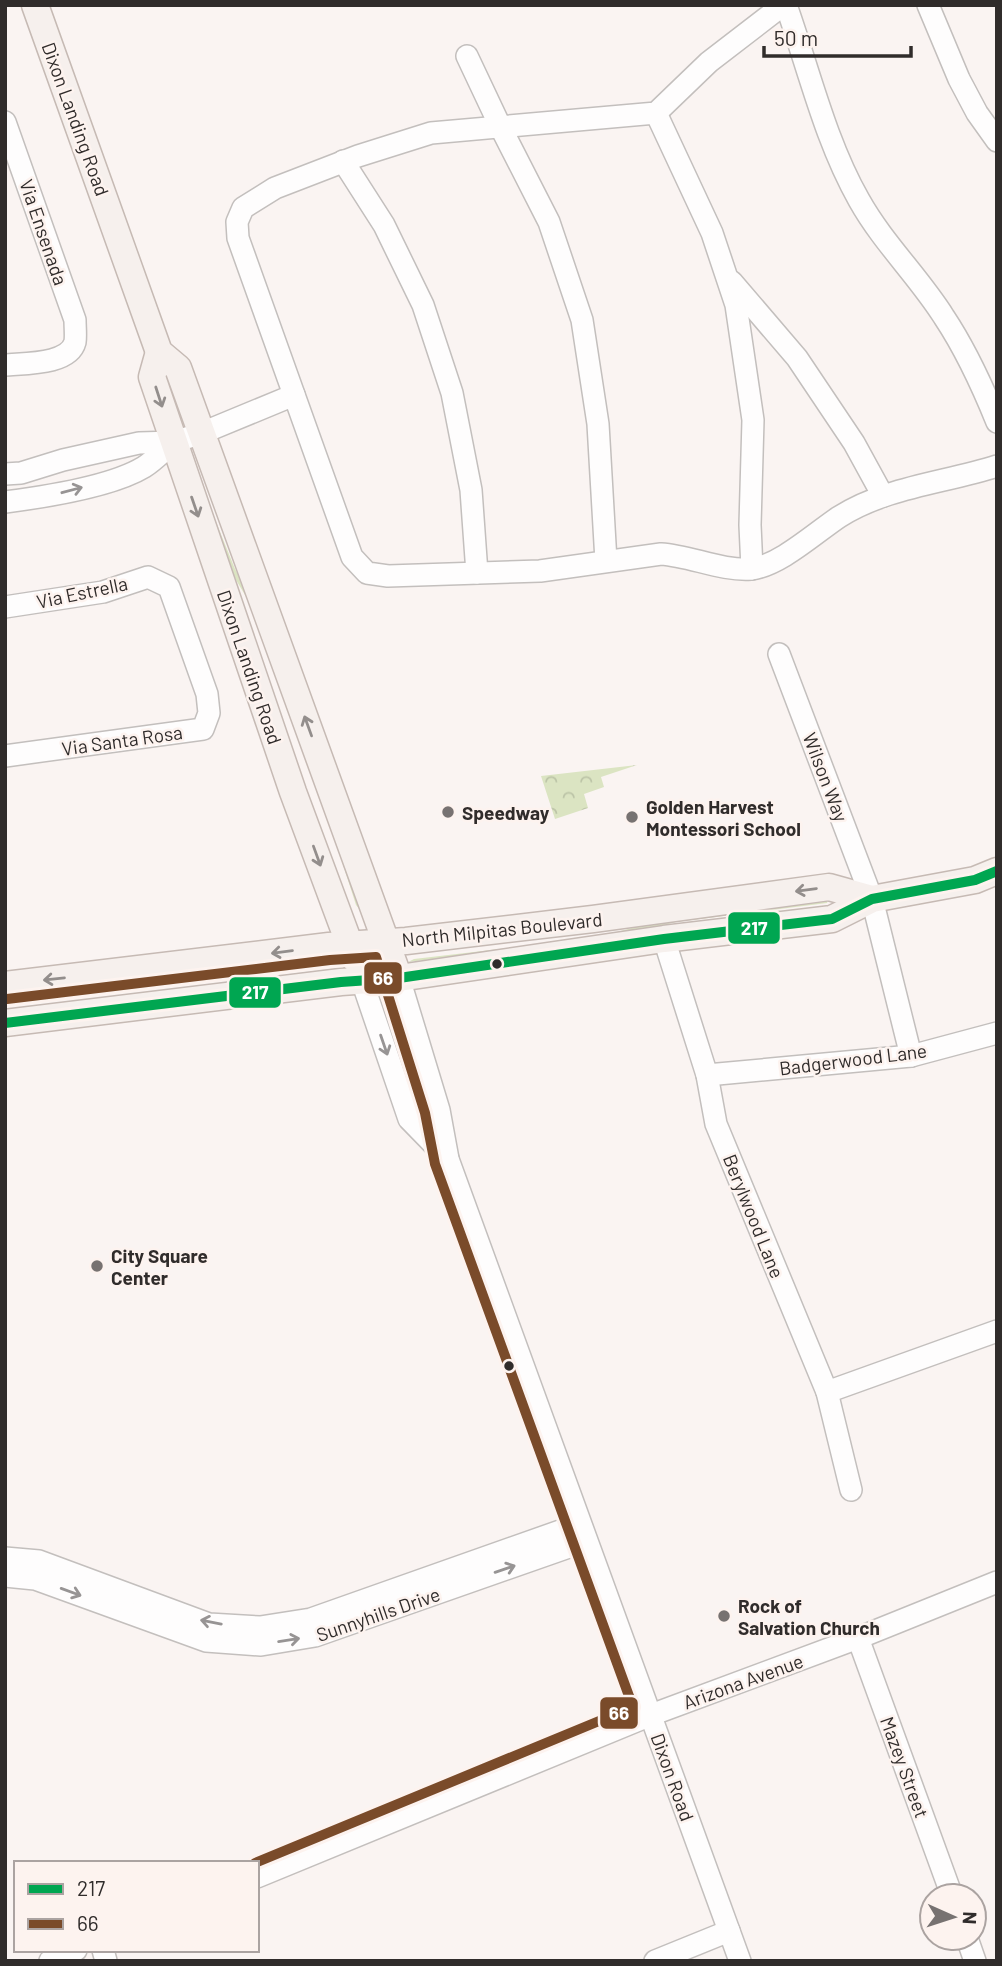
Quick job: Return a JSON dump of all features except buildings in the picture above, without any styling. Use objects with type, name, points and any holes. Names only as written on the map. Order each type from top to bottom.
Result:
[{"type":"main road","name":"Dixon Landing Road","points":[[35,5],[159,352],[178,368],[386,942]]},
{"type":"main road","name":"Dixon Landing Road","points":[[159,352],[152,377],[289,779],[362,981]]},
{"type":"main road","name":"North Milpitas Boulevard","points":[[5,1024],[399,978],[664,939],[832,919],[872,899],[975,880],[997,872]]},
{"type":"main road","name":"North Milpitas Boulevard","points":[[5,985],[350,944],[605,918],[829,887],[872,899]]},
{"type":"main road","name":"Dixon Road","points":[[386,942],[399,978]]},
{"type":"street","points":[[997,422],[978,376],[944,315],[901,262],[859,200],[831,140],[785,5],[709,62],[656,113],[431,132],[343,161],[275,188],[243,208],[237,222],[243,253],[346,544],[358,565],[367,573],[377,575],[540,571],[661,554],[752,569],[784,555],[841,516],[883,496],[997,466]]},
{"type":"street","points":[[928,5],[959,79],[977,113],[997,141]]},
{"type":"street","points":[[467,56],[549,222],[582,320],[597,424],[606,561]]},
{"type":"street","points":[[656,113],[712,233],[736,305],[753,420],[750,525],[752,569]]},
{"type":"street","name":"Via Ensenada","points":[[5,122],[75,320],[75,344],[66,355],[51,360],[5,365]]},
{"type":"street","points":[[343,161],[384,225],[423,305],[452,393],[471,490],[477,573]]},
{"type":"street","points":[[726,275],[797,358],[854,443],[883,496]]},
{"type":"street","points":[[5,474],[21,473],[63,460],[139,443],[174,442],[294,395]]},
{"type":"street","points":[[5,502],[63,493],[108,481],[143,467],[174,442]]},
{"type":"street","name":"Via Estrella","points":[[5,607],[103,592],[148,577],[169,587],[207,694]]},
{"type":"street","name":"Wilson Way","points":[[779,654],[872,899],[911,1056]]},
{"type":"street","name":"Via Santa Rosa","points":[[5,756],[203,729],[209,713],[207,694]]},
{"type":"street","name":"Berylwood Lane","points":[[664,939],[707,1075],[716,1124],[827,1392],[851,1490]]},
{"type":"street","name":"Dixon Road","points":[[399,978],[439,1110],[448,1159],[740,1961]]},
{"type":"street","name":"Dixon Road","points":[[362,981],[409,1119],[448,1159]]},
{"type":"street","name":"Badgerwood Lane","points":[[707,1075],[911,1056],[997,1033]]},
{"type":"street","points":[[827,1392],[997,1331]]},
{"type":"street","name":"Sunnyhills Drive","points":[[5,1558],[39,1561],[209,1624],[260,1627],[311,1619],[583,1532]]},
{"type":"street","name":"Sunnyhills Drive","points":[[5,1576],[35,1579],[206,1641],[261,1645],[315,1636],[583,1532]]},
{"type":"street","name":"Arizona Avenue","points":[[259,1876],[651,1715],[858,1638],[997,1582]]},
{"type":"street","name":"Mazey Street","points":[[858,1638],[947,1882]]},
{"type":"street","points":[[655,1961],[730,1931]]},
{"type":"street","points":[[50,1961],[71,1952]]},
{"type":"green space","points":[[193,465],[235,569],[266,627],[331,813],[360,910],[356,905],[269,646],[257,615],[236,580]]},
{"type":"green space","points":[[637,765],[601,777],[604,787],[584,794],[588,808],[555,819],[541,776]]},
{"type":"green space","points":[[828,900],[827,903],[676,922],[618,937],[408,962],[414,959],[610,934],[650,923]]},
{"type":"green space","points":[[328,958],[330,961],[327,962],[42,998],[5,1006],[5,998]]},
{"type":"transit line","name":"217","points":[[5,1023],[341,982],[399,978],[664,939],[832,919],[872,899],[975,880],[997,871]]},
{"type":"transit line","name":"66","points":[[7,999],[330,960],[376,957],[425,1113],[435,1164],[633,1707],[259,1861]]},
{"type":"place","name":"Speedway","points":[[448,812]]},
{"type":"place","name":"Golden Harvest Montessori School","points":[[632,817]]},
{"type":"place","name":"City Square Center","points":[[97,1266]]},
{"type":"place","name":"Rock of Salvation Church","points":[[724,1616]]}]
